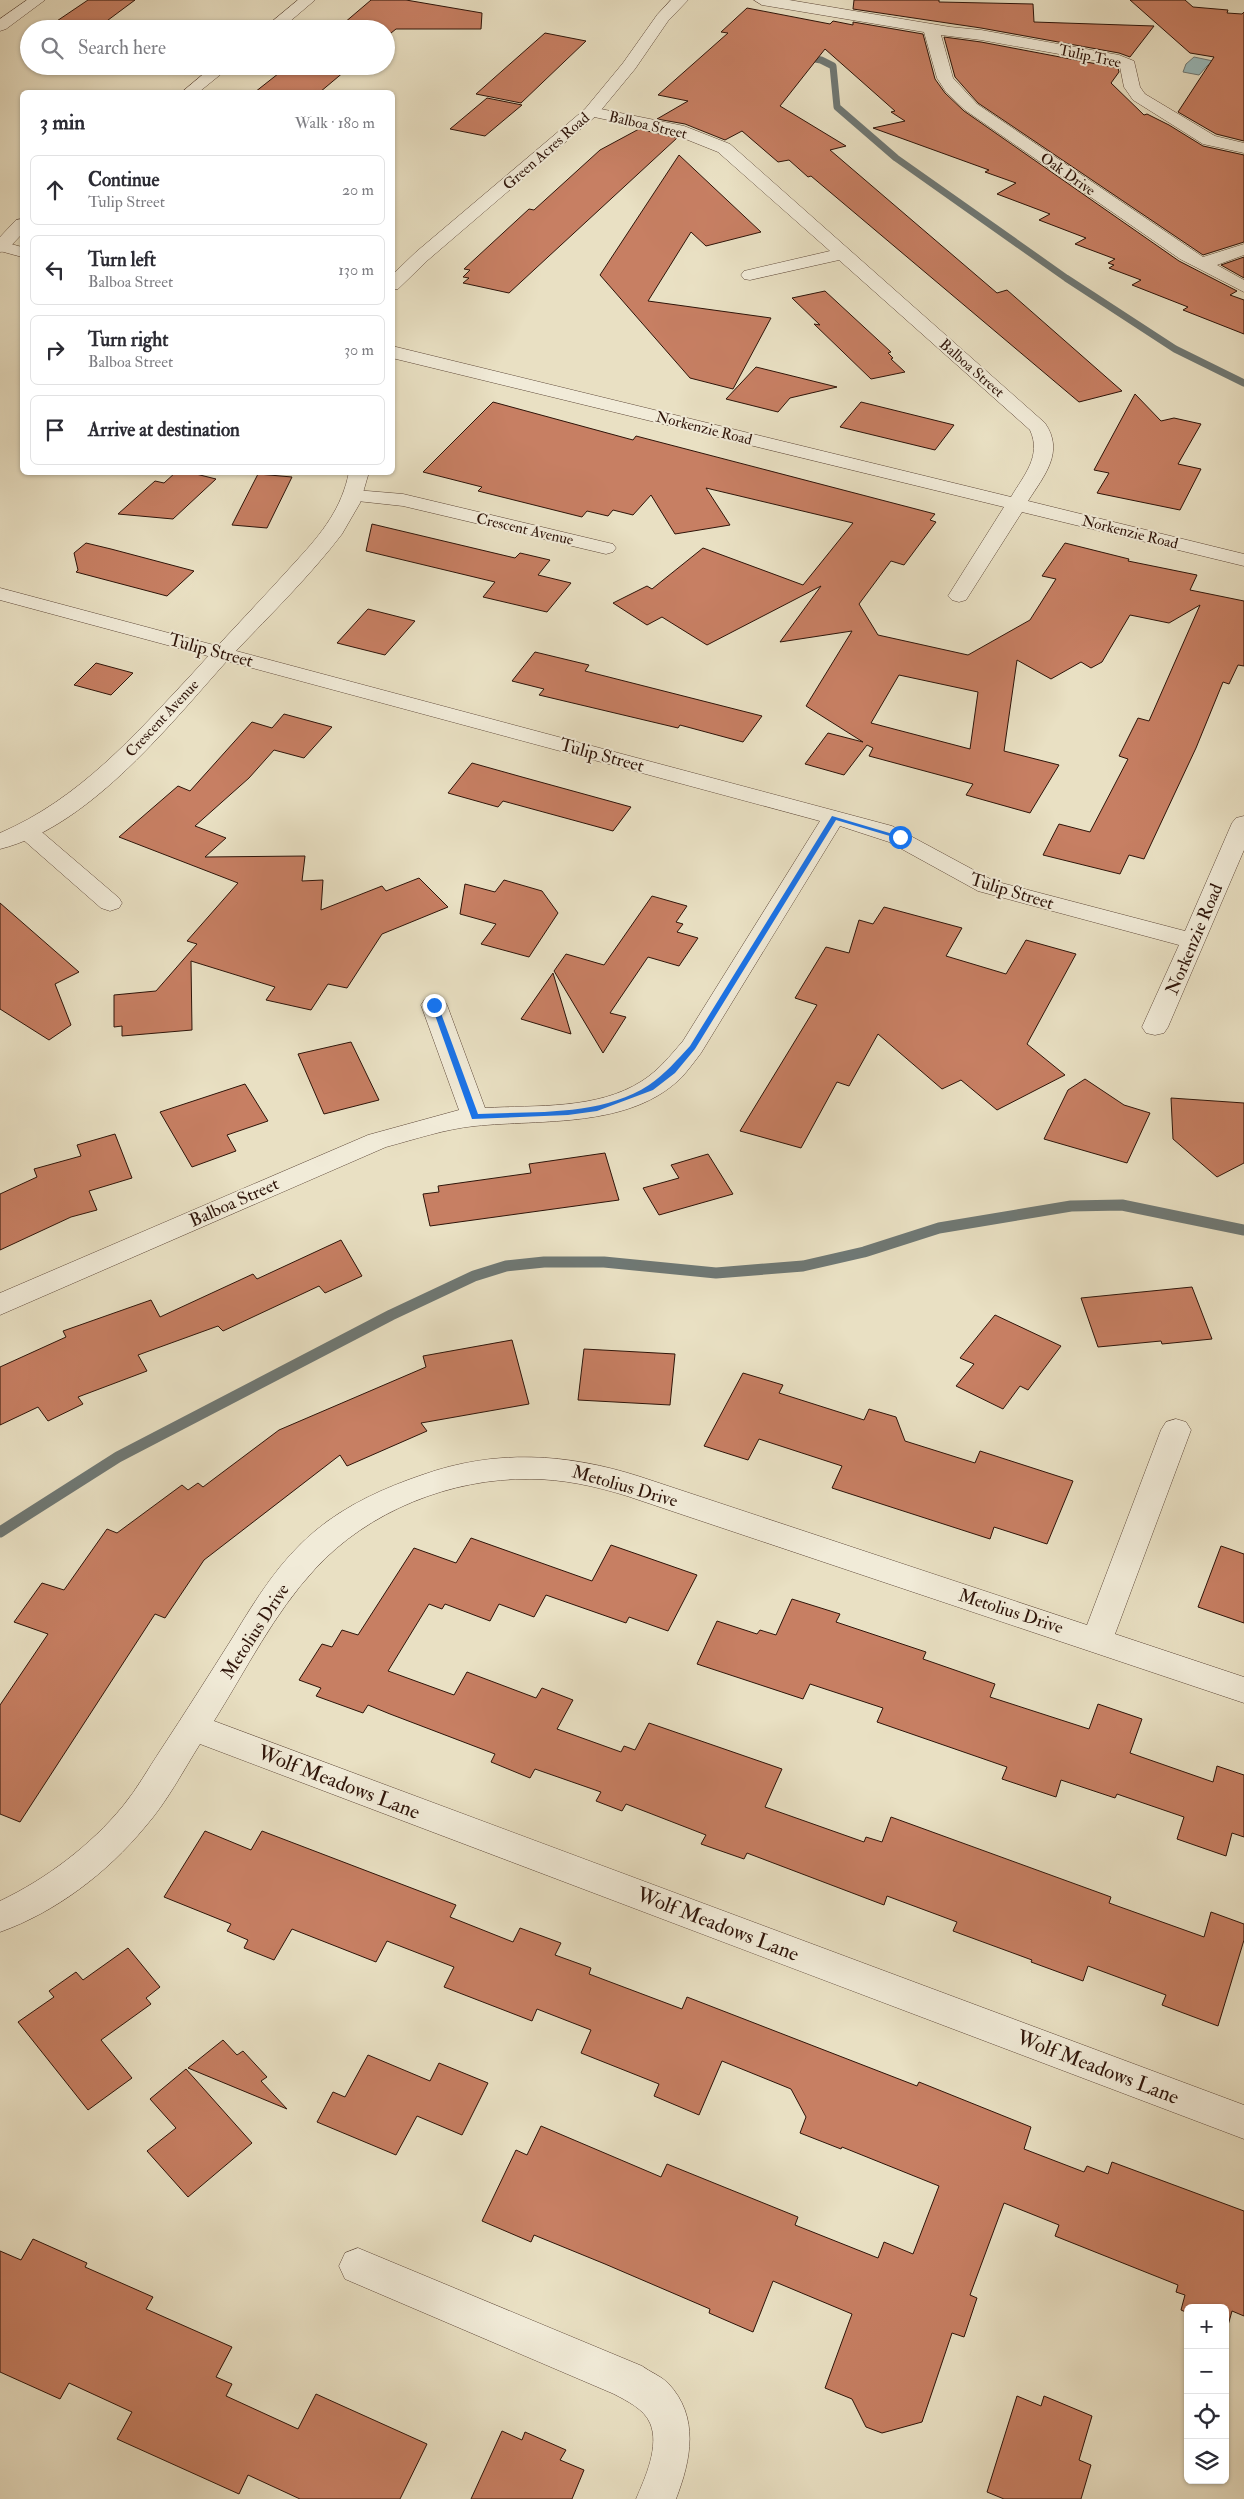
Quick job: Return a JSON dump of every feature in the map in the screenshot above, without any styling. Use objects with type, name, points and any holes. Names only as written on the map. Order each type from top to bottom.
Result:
[{"type":"street","points":[[0,26],[37,0]]},
{"type":"street","points":[[281,20],[307,0]]},
{"type":"street","name":"Green Acres Road","points":[[395,282],[422,256],[591,112],[629,66],[662,18],[680,0]]},
{"type":"street","name":"Tulip Tree","points":[[762,0],[930,29],[981,34],[1120,60],[1128,64],[1132,87],[1139,97],[1209,140],[1244,148]]},
{"type":"street","name":"Oak Drive","points":[[930,29],[937,46],[941,71],[960,98],[1201,264],[1244,286]]},
{"type":"street","points":[[193,90],[212,75]]},
{"type":"street","name":"Balboa Street","points":[[591,112],[678,130],[724,148],[841,254],[1038,427],[1044,440],[1046,451],[1042,462],[1016,504]]},
{"type":"street","points":[[20,226],[0,246],[20,251]]},
{"type":"street","points":[[1201,264],[1244,249]]},
{"type":"street","points":[[750,275],[841,254]]},
{"type":"street","name":"Norkenzie Road","points":[[395,353],[1244,560]]},
{"type":"street","name":"Crescent Avenue","points":[[0,842],[28,832],[97,784],[134,749],[321,547],[346,513],[355,496],[358,475]]},
{"type":"street","name":"Crescent Avenue","points":[[355,496],[404,500],[606,548]]},
{"type":"street","points":[[959,596],[1016,504]]},
{"type":"street","name":"Tulip Street","points":[[0,594],[834,817],[900,837],[966,878],[986,886],[1193,941]]},
{"type":"street","name":"Balboa Street","points":[[0,1305],[377,1141],[447,1121],[475,1117],[594,1109],[650,1088],[672,1071],[692,1047],[834,817]]},
{"type":"street","name":"Norkenzie Road","points":[[1156,1027],[1244,823]]},
{"type":"street","points":[[28,832],[110,903]]},
{"type":"street","points":[[434,1005],[475,1117]]},
{"type":"street","points":[[1097,1639],[1176,1430]]},
{"type":"street","name":"Metolius Drive","points":[[0,1918],[66,1880],[111,1843],[139,1809],[290,1578],[304,1559],[330,1535],[365,1512],[435,1481],[499,1469],[528,1467],[564,1470],[630,1485],[1097,1639],[1244,1690]]},
{"type":"street","name":"Wolf Meadows Lane","points":[[193,1727],[1244,2122]]},
{"type":"street","points":[[358,2266],[628,2380],[653,2397],[667,2415],[673,2439],[666,2474],[656,2499]]},
{"type":"water","points":[[1194,57],[1213,61],[1214,65],[1208,65],[1199,75],[1183,72],[1186,64]]},
{"type":"building","points":[[88,0],[135,0],[108,20],[58,20]]},
{"type":"building","points":[[371,0],[406,0],[482,13],[481,29],[395,30],[395,20],[348,20]]},
{"type":"building","points":[[854,0],[939,0],[939,2],[1033,4],[1034,22],[1154,26],[1130,57],[1119,53],[981,28],[853,9]]},
{"type":"building","points":[[1130,0],[1185,0],[1193,7],[1228,10],[1227,13],[1242,14],[1244,12],[1244,141],[1216,134],[1178,112],[1214,57],[1190,53]]},
{"type":"building","points":[[747,8],[830,24],[833,21],[853,25],[853,22],[923,34],[935,79],[945,93],[964,111],[1179,261],[1237,291],[1230,295],[1244,300],[1244,334],[1183,310],[1188,307],[1132,285],[1141,280],[1109,268],[1114,265],[1108,263],[1115,259],[1075,244],[1086,238],[1039,220],[1050,214],[997,194],[1016,183],[985,172],[989,170],[873,128],[905,121],[891,112],[895,111],[825,49],[780,106],[846,146],[830,150],[997,293],[1007,290],[1122,391],[1079,402],[811,176],[808,177],[789,160],[778,162],[742,131],[725,140],[685,124],[657,119],[688,101],[658,95],[728,33],[721,32]]},
{"type":"building","points":[[545,33],[586,41],[521,103],[476,94]]},
{"type":"building","points":[[944,37],[981,42],[1118,68],[1119,72],[1111,83],[1144,115],[1147,114],[1169,125],[1203,146],[1244,155],[1244,242],[1203,255],[978,103],[955,77]]},
{"type":"building","points":[[277,75],[340,75],[322,90],[258,90]]},
{"type":"building","points":[[487,98],[522,105],[485,136],[450,129]]},
{"type":"building","points":[[639,129],[677,138],[509,293],[463,283],[469,278],[463,277],[470,270],[464,269],[529,209],[534,210],[600,150]]},
{"type":"building","points":[[679,155],[761,232],[706,246],[691,232],[648,301],[771,318],[733,389],[690,378],[600,275]]},
{"type":"building","points":[[1244,257],[1244,278],[1221,265]]},
{"type":"building","points":[[825,291],[891,352],[888,353],[893,358],[891,359],[905,372],[871,379],[814,324],[820,325],[792,298]]},
{"type":"building","points":[[756,367],[837,387],[790,398],[778,412],[726,399]]},
{"type":"building","points":[[1135,394],[1161,421],[1174,418],[1201,424],[1178,464],[1201,469],[1180,510],[1097,493],[1109,473],[1094,470]]},
{"type":"building","points":[[493,402],[633,440],[636,436],[935,514],[930,520],[936,522],[904,565],[891,561],[859,604],[878,635],[968,655],[1030,620],[1056,579],[1042,576],[1065,543],[1129,559],[1128,561],[1197,575],[1190,590],[1244,601],[1244,666],[1238,665],[1229,684],[1223,682],[1196,748],[1144,859],[1129,855],[1120,874],[1043,855],[1059,824],[1090,832],[1128,759],[1119,756],[1138,718],[1149,721],[1200,605],[1169,623],[1130,615],[1102,662],[1091,668],[1081,662],[1051,679],[1017,660],[1004,751],[1059,765],[1030,813],[966,795],[973,784],[869,756],[873,748],[867,745],[844,775],[805,764],[828,733],[863,742],[806,706],[852,631],[780,642],[821,586],[707,645],[662,617],[647,625],[613,603],[647,586],[652,589],[703,548],[803,585],[853,523],[706,488],[730,525],[675,534],[651,495],[633,515],[613,510],[608,516],[587,511],[582,517],[478,491],[482,487],[423,472]],"holes":[[[899,675],[978,692],[970,749],[871,723]]]},
{"type":"building","points":[[861,402],[954,425],[935,450],[840,427]]},
{"type":"building","points":[[173,475],[200,475],[216,479],[173,519],[118,514],[155,481],[164,483]]},
{"type":"building","points":[[257,475],[292,477],[267,528],[232,525]]},
{"type":"building","points":[[372,524],[515,558],[520,553],[550,560],[538,575],[571,583],[547,612],[483,597],[495,582],[366,551]]},
{"type":"building","points":[[86,543],[194,571],[167,596],[76,572],[78,570],[74,553]]},
{"type":"building","points":[[368,609],[415,621],[385,655],[337,643]]},
{"type":"building","points":[[535,652],[589,665],[585,671],[762,716],[743,742],[680,725],[678,728],[539,695],[544,689],[512,681]]},
{"type":"building","points":[[96,663],[133,673],[111,695],[74,685]]},
{"type":"building","points":[[284,714],[332,727],[304,758],[274,750],[249,778],[195,826],[226,838],[205,857],[305,856],[302,881],[323,880],[321,910],[382,886],[386,891],[419,878],[448,907],[382,934],[347,988],[328,984],[311,1010],[266,1000],[275,987],[191,961],[192,1030],[122,1036],[122,1026],[114,1027],[114,995],[156,991],[197,944],[187,941],[238,883],[119,837],[178,786],[190,791],[252,722],[272,728]]},
{"type":"building","points":[[472,763],[631,807],[613,831],[503,801],[498,807],[448,793]]},
{"type":"building","points":[[504,880],[542,891],[558,913],[529,957],[481,944],[496,924],[460,914],[465,884],[495,892]]},
{"type":"building","points":[[652,896],[687,906],[676,922],[683,924],[677,932],[698,938],[679,966],[648,957],[610,1013],[626,1017],[603,1053],[554,971],[566,954],[604,965]]},
{"type":"building","points":[[0,903],[79,972],[55,984],[71,1025],[49,1040],[0,1009]]},
{"type":"building","points":[[884,907],[962,928],[946,956],[1006,974],[1026,940],[1076,954],[1027,1044],[1065,1075],[997,1110],[961,1080],[942,1089],[878,1034],[849,1086],[837,1082],[801,1148],[740,1131],[817,1005],[795,998],[826,947],[849,953],[859,920],[873,924]]},
{"type":"building","points":[[553,973],[571,1034],[521,1019]]},
{"type":"building","points":[[351,1042],[379,1100],[324,1114],[298,1054]]},
{"type":"building","points":[[1085,1079],[1124,1105],[1150,1113],[1127,1163],[1044,1139],[1068,1090]]},
{"type":"building","points":[[245,1084],[268,1121],[227,1135],[236,1151],[192,1167],[160,1112]]},
{"type":"building","points":[[1171,1098],[1244,1103],[1244,1163],[1217,1177],[1173,1139]]},
{"type":"building","points":[[115,1134],[132,1178],[89,1191],[97,1210],[71,1217],[0,1250],[0,1194],[37,1177],[34,1169],[81,1156],[77,1145]]},
{"type":"building","points":[[605,1153],[619,1200],[430,1226],[423,1194],[439,1192],[438,1186],[531,1173],[529,1164]]},
{"type":"building","points":[[708,1154],[733,1194],[659,1215],[643,1188],[679,1178],[671,1165]]},
{"type":"building","points":[[341,1240],[362,1276],[325,1293],[319,1286],[223,1331],[218,1326],[138,1355],[147,1371],[78,1397],[83,1404],[48,1421],[38,1407],[0,1425],[0,1367],[66,1337],[63,1331],[151,1300],[160,1317],[253,1274],[257,1279]]},
{"type":"building","points":[[1192,1287],[1212,1339],[1162,1344],[1161,1341],[1098,1347],[1081,1298]]},
{"type":"building","points":[[995,1315],[1061,1346],[1028,1390],[1020,1386],[1003,1409],[956,1386],[974,1364],[960,1358]]},
{"type":"building","points":[[512,1340],[529,1404],[421,1423],[427,1431],[347,1466],[340,1455],[204,1560],[165,1618],[155,1614],[20,1822],[0,1814],[0,1705],[48,1634],[14,1622],[42,1583],[64,1590],[107,1529],[117,1533],[182,1485],[188,1490],[198,1483],[203,1487],[279,1430],[426,1367],[423,1356]]},
{"type":"building","points":[[584,1349],[675,1354],[670,1405],[578,1400]]},
{"type":"building","points":[[743,1373],[783,1385],[779,1393],[864,1420],[869,1409],[896,1417],[905,1441],[975,1463],[980,1451],[1073,1481],[1047,1544],[994,1527],[990,1539],[832,1488],[842,1466],[759,1439],[748,1460],[704,1446]]},
{"type":"building","points":[[471,1538],[592,1581],[611,1545],[697,1575],[668,1631],[629,1617],[626,1623],[546,1595],[534,1617],[499,1604],[490,1621],[445,1604],[442,1609],[429,1604],[388,1671],[454,1695],[467,1672],[536,1698],[542,1688],[573,1700],[557,1729],[621,1752],[624,1746],[635,1750],[649,1723],[782,1769],[765,1807],[864,1842],[866,1837],[882,1842],[891,1817],[1111,1897],[1109,1903],[1204,1937],[1211,1912],[1244,1924],[1244,1940],[1218,2026],[1162,2005],[1166,1995],[1088,1966],[1083,1981],[953,1931],[957,1922],[887,1896],[884,1905],[747,1853],[744,1859],[701,1844],[706,1835],[626,1804],[622,1811],[596,1801],[601,1792],[535,1769],[530,1778],[491,1762],[495,1754],[368,1705],[363,1713],[316,1696],[321,1688],[299,1680],[322,1644],[332,1647],[342,1630],[358,1635],[414,1548],[456,1563]]},
{"type":"building","points":[[1221,1546],[1244,1554],[1244,1623],[1198,1607]]},
{"type":"building","points":[[792,1599],[840,1614],[836,1622],[926,1652],[923,1659],[995,1684],[990,1697],[1089,1729],[1098,1704],[1142,1719],[1130,1753],[1213,1782],[1217,1766],[1244,1775],[1244,1837],[1232,1833],[1226,1856],[1177,1839],[1184,1817],[1117,1794],[1115,1798],[1061,1780],[1056,1797],[1002,1779],[1007,1767],[877,1722],[883,1708],[810,1684],[803,1699],[697,1664],[717,1621],[757,1634],[760,1630],[776,1635]]},
{"type":"building","points":[[205,1831],[251,1850],[262,1831],[456,1905],[450,1917],[513,1942],[520,1928],[561,1943],[555,1955],[591,1968],[589,1974],[682,2009],[687,1997],[917,2086],[919,2082],[1031,2127],[1024,2149],[1084,2172],[1087,2166],[1108,2174],[1112,2162],[1244,2211],[1244,2316],[1232,2311],[1229,2322],[1229,2304],[1184,2304],[1184,2311],[1181,2310],[1185,2295],[1176,2292],[1178,2285],[1055,2236],[1059,2225],[1004,2203],[970,2295],[977,2298],[964,2337],[952,2333],[922,2422],[882,2433],[866,2427],[852,2399],[825,2388],[852,2314],[773,2281],[753,2332],[709,2313],[710,2309],[605,2264],[534,2235],[531,2242],[482,2221],[516,2150],[527,2155],[541,2126],[661,2177],[667,2164],[798,2217],[795,2225],[878,2258],[884,2242],[913,2254],[939,2186],[842,2147],[841,2149],[800,2133],[806,2117],[791,2089],[722,2061],[699,2115],[654,2096],[659,2084],[581,2053],[591,2030],[537,2009],[532,2021],[444,1987],[454,1967],[387,1941],[376,1962],[292,1929],[274,1960],[244,1948],[248,1940],[227,1931],[231,1924],[164,1897]]},
{"type":"building","points":[[128,1948],[160,1987],[146,1998],[151,2004],[101,2040],[132,2078],[88,2110],[18,2022],[54,1997],[49,1991],[76,1972],[83,1980]]},
{"type":"building","points":[[223,2040],[237,2055],[243,2051],[267,2077],[261,2081],[287,2109],[188,2068]]},
{"type":"building","points":[[368,2055],[430,2081],[439,2063],[488,2083],[462,2135],[417,2116],[396,2155],[317,2122],[333,2092],[345,2097]]},
{"type":"building","points":[[186,2069],[252,2143],[188,2197],[147,2151],[176,2128],[150,2099]]},
{"type":"building","points":[[33,2239],[87,2263],[85,2267],[153,2297],[146,2309],[232,2347],[216,2377],[232,2384],[226,2396],[298,2429],[316,2394],[427,2444],[400,2499],[300,2499],[248,2475],[239,2494],[117,2439],[132,2412],[69,2383],[60,2399],[0,2372],[0,2251],[21,2260]]},
{"type":"building","points":[[1017,2396],[1041,2406],[1044,2396],[1092,2416],[1079,2460],[1091,2465],[1081,2499],[1004,2499],[987,2492]]},
{"type":"building","points":[[502,2431],[522,2440],[525,2432],[566,2450],[560,2460],[584,2470],[572,2499],[471,2499]]},
{"type":"waterway","points":[[803,57],[821,60],[833,66],[837,107],[896,158],[1066,278],[1175,349],[1244,383]]},
{"type":"waterway","points":[[0,1532],[118,1457],[391,1315],[474,1276],[506,1266],[544,1262],[604,1262],[716,1273],[803,1266],[864,1252],[939,1228],[1071,1206],[1122,1205],[1244,1230]]},
{"type":"route","points":[[434,1005],[475,1117],[594,1109],[620,1100],[650,1088],[672,1071],[692,1047],[834,817],[900,837]]}]
